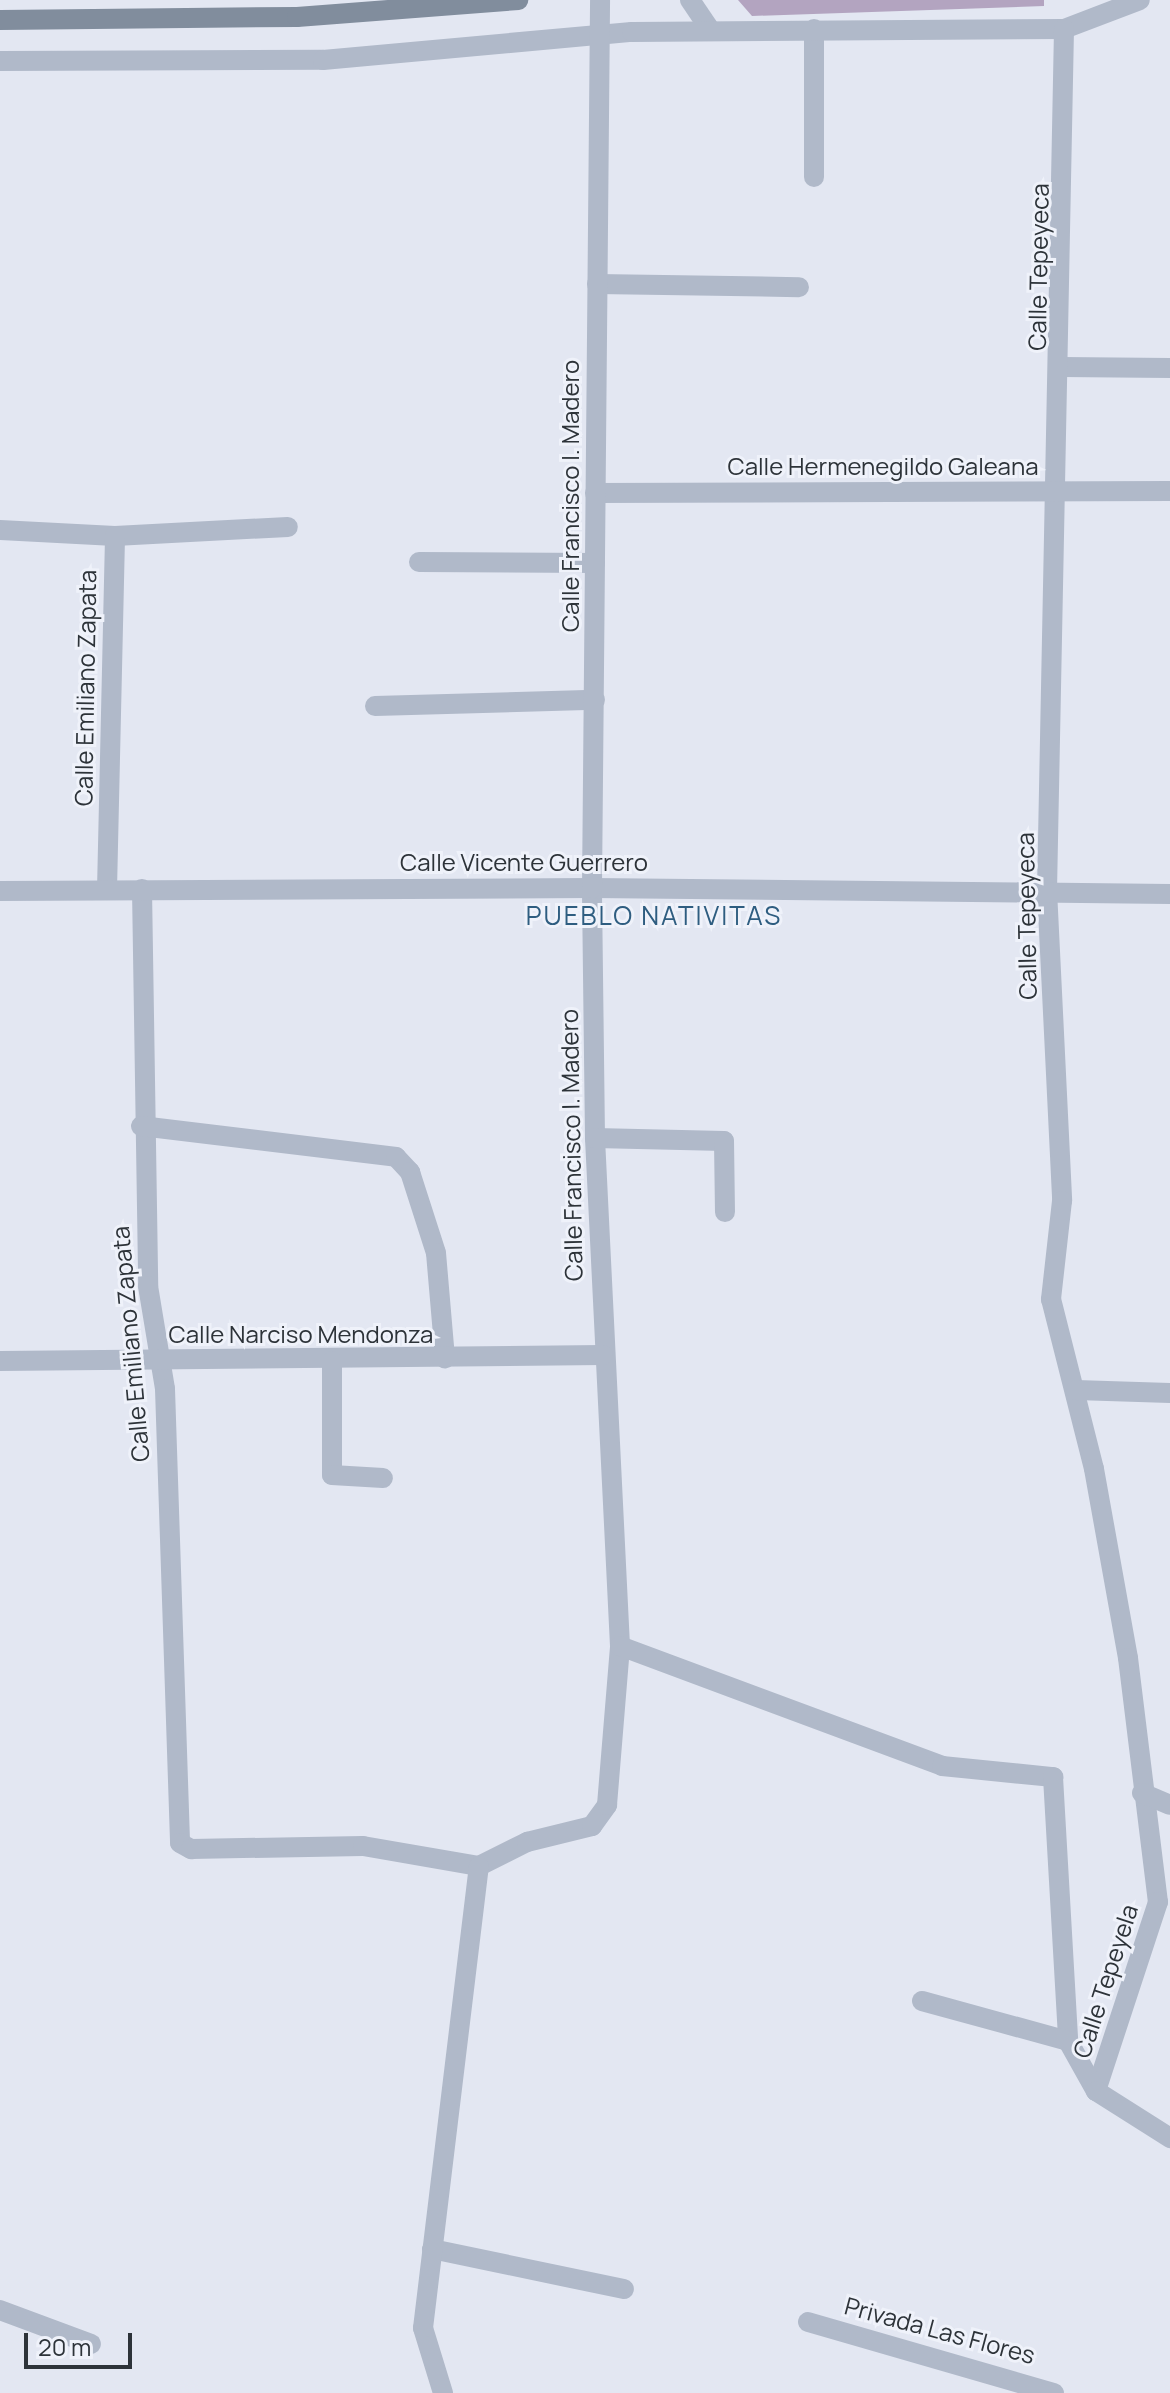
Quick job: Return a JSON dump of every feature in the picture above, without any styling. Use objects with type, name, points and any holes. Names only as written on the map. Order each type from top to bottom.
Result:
[{"type":"main road","points":[[0,20],[518,0]]},
{"type":"street","name":"Calle Francisco I. Madero","points":[[479,1866],[527,1842],[592,1826],[602,1815],[620,1646],[603,1355],[595,1138],[592,888],[600,0]]},
{"type":"street","points":[[690,0],[711,31]]},
{"type":"street","points":[[0,61],[323,60],[600,33],[1064,29],[1140,0]]},
{"type":"street","points":[[814,29],[814,177]]},
{"type":"street","name":"Calle Tepeyeca","points":[[1064,29],[1060,491],[1047,890],[1062,1201],[1051,1299],[1076,1390],[1128,1658],[1142,1793]]},
{"type":"street","points":[[597,284],[799,287]]},
{"type":"street","points":[[1062,367],[1170,368]]},
{"type":"street","name":"Calle Hermenegildo Galeana","points":[[595,493],[1170,491]]},
{"type":"street","points":[[0,530],[115,536],[288,527]]},
{"type":"street","name":"Calle Emiliano Zapata","points":[[107,890],[115,536]]},
{"type":"street","points":[[419,562],[595,563]]},
{"type":"street","points":[[375,706],[595,700]]},
{"type":"street","name":"Calle Vicente Guerrero","points":[[0,891],[592,888],[1047,890],[1170,894]]},
{"type":"street","name":"Calle Emiliano Zapata","points":[[142,889],[141,1126],[159,1361],[180,1843],[191,1849],[363,1846],[479,1866]]},
{"type":"street","points":[[141,1126],[396,1157],[410,1172],[436,1253],[445,1359]]},
{"type":"street","points":[[595,1138],[724,1141],[725,1212]]},
{"type":"street","name":"Calle Narciso Mendonza","points":[[0,1361],[332,1361],[603,1355]]},
{"type":"street","points":[[332,1361],[332,1475],[383,1478]]},
{"type":"street","points":[[1076,1390],[1170,1393]]},
{"type":"street","points":[[620,1646],[942,1766],[1053,1777],[1068,2041],[1096,2091],[1170,2138]]},
{"type":"street","points":[[1142,1793],[1170,1805]]},
{"type":"street","name":"Calle Tepeyela","points":[[1096,2091],[1158,1902],[1142,1793]]},
{"type":"street","points":[[443,2393],[423,2328],[479,1866]]},
{"type":"street","points":[[922,2001],[1068,2041]]},
{"type":"street","points":[[432,2249],[624,2289]]},
{"type":"street","points":[[0,2310],[91,2344]]},
{"type":"street","name":"Privada Las Flores","points":[[808,2322],[1054,2393]]},
{"type":"shaded area","points":[[738,0],[1044,0],[1044,6],[752,16]]},
{"type":"district","name":"PUEBLO NATIVITAS","points":[[654,916]]}]
